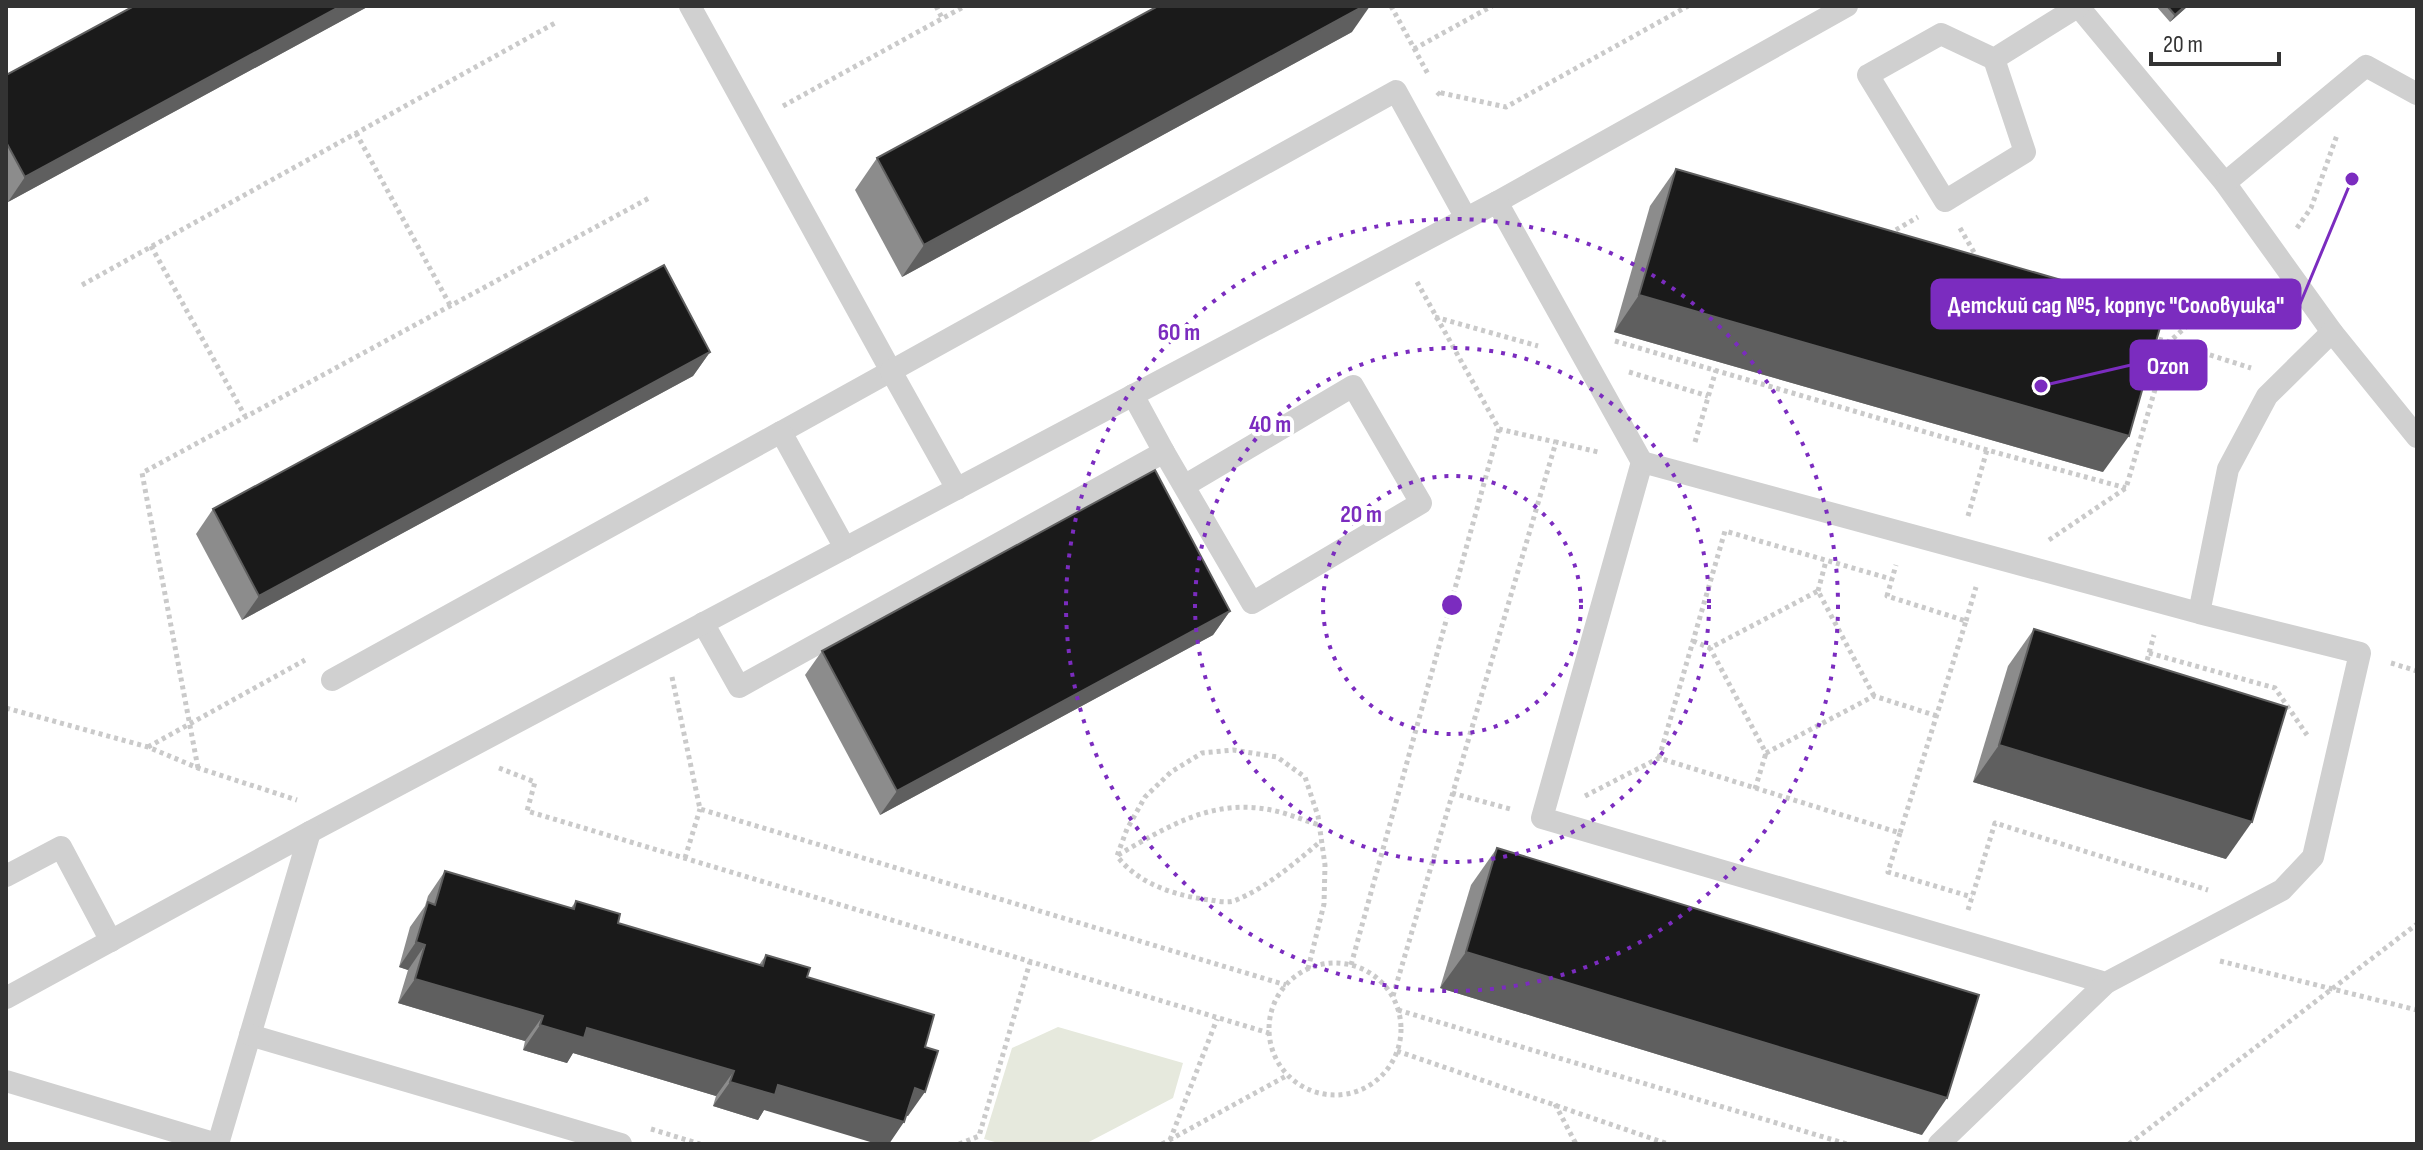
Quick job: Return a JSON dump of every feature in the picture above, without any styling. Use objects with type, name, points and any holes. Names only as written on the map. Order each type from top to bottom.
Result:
[{"type":"lane","points":[[690,6],[957,489]]},
{"type":"lane","points":[[6,998],[310,832],[1497,202],[1847,6]]},
{"type":"lane","points":[[1994,59],[2078,6],[2225,183],[2332,332],[2417,437]]},
{"type":"lane","points":[[1941,34],[1994,59],[2025,152],[1945,201],[1868,75],[1941,34]]},
{"type":"lane","points":[[2225,183],[2366,66],[2417,94]]},
{"type":"lane","points":[[332,680],[1396,91],[1466,218]]},
{"type":"lane","points":[[1497,202],[1642,462],[1542,818],[2106,983]]},
{"type":"lane","points":[[2199,613],[2228,469],[2267,396],[2332,332]]},
{"type":"lane","points":[[1133,395],[1164,452],[1252,603],[1421,503],[1353,386],[1184,486]]},
{"type":"lane","points":[[781,432],[845,548]]},
{"type":"lane","points":[[703,623],[739,687],[1164,452]]},
{"type":"lane","points":[[1642,462],[2199,613],[2360,653],[2313,857],[2282,890],[2106,983],[1939,1144]]},
{"type":"lane","points":[[6,1081],[217,1144],[310,832]]},
{"type":"lane","points":[[6,876],[61,847],[111,941]]},
{"type":"lane","points":[[250,1035],[621,1144]]},
{"type":"path","points":[[936,6],[942,18]]},
{"type":"path","points":[[754,122],[965,6]]},
{"type":"path","points":[[1414,49],[1492,6]]},
{"type":"path","points":[[1445,105],[1437,92],[1506,107],[1688,6]]},
{"type":"path","points":[[82,285],[555,23]]},
{"type":"path","points":[[2296,229],[2311,208],[2341,125]]},
{"type":"path","points":[[356,133],[450,305]]},
{"type":"path","points":[[198,768],[142,473],[651,197]]},
{"type":"path","points":[[1884,236],[1945,201],[1981,265]]},
{"type":"path","points":[[151,246],[245,416]]},
{"type":"path","points":[[1351,965],[1499,429],[1402,253]]},
{"type":"path","points":[[2016,563],[2126,488],[2169,342],[2232,286]]},
{"type":"path","points":[[1435,317],[1708,396]]},
{"type":"path","points":[[2140,333],[2285,378]]},
{"type":"path","points":[[1615,341],[2126,488]]},
{"type":"path","points":[[1686,474],[1716,370]]},
{"type":"path","points":[[1499,429],[1642,462]]},
{"type":"path","points":[[1393,996],[1556,442]]},
{"type":"path","points":[[1959,548],[1987,450]]},
{"type":"path","points":[[1659,758],[1725,531],[1891,579]]},
{"type":"path","points":[[1905,533],[1887,596],[1966,621],[1888,872],[1972,897]]},
{"type":"path","points":[[1826,560],[1818,591],[1874,696],[1937,716]]},
{"type":"path","points":[[1710,648],[1818,591]]},
{"type":"path","points":[[2145,668],[2164,603]]},
{"type":"path","points":[[1693,641],[1710,648],[1766,753],[1755,789]]},
{"type":"path","points":[[665,643],[700,809],[684,858]]},
{"type":"path","points":[[2149,653],[2275,688],[2332,772]]},
{"type":"path","points":[[1766,753],[1874,696]]},
{"type":"path","points":[[6,708],[148,747],[198,768],[305,803]]},
{"type":"path","points":[[1117,856],[1127,829],[1145,797],[1171,772],[1202,753],[1233,750],[1277,757],[1305,777],[1319,825],[1325,865],[1324,904],[1308,969]]},
{"type":"path","points":[[459,753],[535,782],[527,811],[1269,1033]]},
{"type":"path","points":[[1452,793],[1542,818],[1659,758],[1900,833]]},
{"type":"path","points":[[1117,856],[1174,823],[1212,809],[1241,806],[1273,810],[1319,825]]},
{"type":"path","points":[[700,809],[1286,985]]},
{"type":"path","points":[[1959,940],[1995,823],[2255,905]]},
{"type":"path","points":[[1117,856],[1126,868],[1161,889],[1230,902],[1288,868],[1321,841]]},
{"type":"path","points":[[2129,1144],[2417,924]]},
{"type":"path","points":[[2171,949],[2417,1010]]},
{"type":"path","points":[[959,1144],[979,1136],[1030,962]]},
{"type":"path","points":[[1336,962],[1351,965],[1375,976],[1393,996],[1401,1018],[1397,1051],[1391,1065],[1376,1082],[1354,1093],[1330,1096],[1306,1089],[1288,1075],[1274,1056],[1269,1033],[1272,1007],[1286,985],[1308,969],[1336,962]]},
{"type":"path","points":[[1398,1010],[1847,1144]]},
{"type":"path","points":[[1170,1140],[1217,1019]]},
{"type":"path","points":[[1397,1051],[1668,1144]]},
{"type":"path","points":[[1162,1144],[1288,1075]]},
{"type":"path","points":[[1555,1104],[1576,1144]]},
{"type":"shaded area","points":[[1058,1027],[1183,1063],[1173,1098],[1085,1144],[1002,1144],[984,1139],[1012,1048]]},
{"type":"building","points":[[134,6],[341,6],[25,177],[6,142],[6,75]]},
{"type":"building","points":[[1158,6],[1364,6],[924,245],[877,158]]},
{"type":"building","points":[[2167,6],[2185,6],[2175,15]]},
{"type":"building","points":[[1676,169],[2165,310],[2129,436],[1639,295]]},
{"type":"building","points":[[664,265],[710,352],[259,596],[213,509]]},
{"type":"building","points":[[1155,470],[1230,611],[897,791],[822,651]]},
{"type":"building","points":[[2034,629],[2287,707],[2252,822],[1999,745]]},
{"type":"building","points":[[1497,848],[1979,995],[1947,1098],[1466,952]]},
{"type":"building","points":[[445,871],[574,909],[576,901],[620,914],[618,923],[763,966],[766,955],[810,968],[807,977],[934,1015],[925,1047],[938,1051],[925,1092],[915,1088],[904,1122],[778,1085],[775,1095],[730,1082],[734,1071],[587,1028],[584,1038],[540,1025],[543,1016],[415,979],[425,945],[416,942],[428,902],[435,905]]},
{"type":"place","name":"Детский сад №5, корпус \"Соловушка\"","points":[[2352,179]]},
{"type":"place","name":"Ozon","points":[[2041,386]]}]
